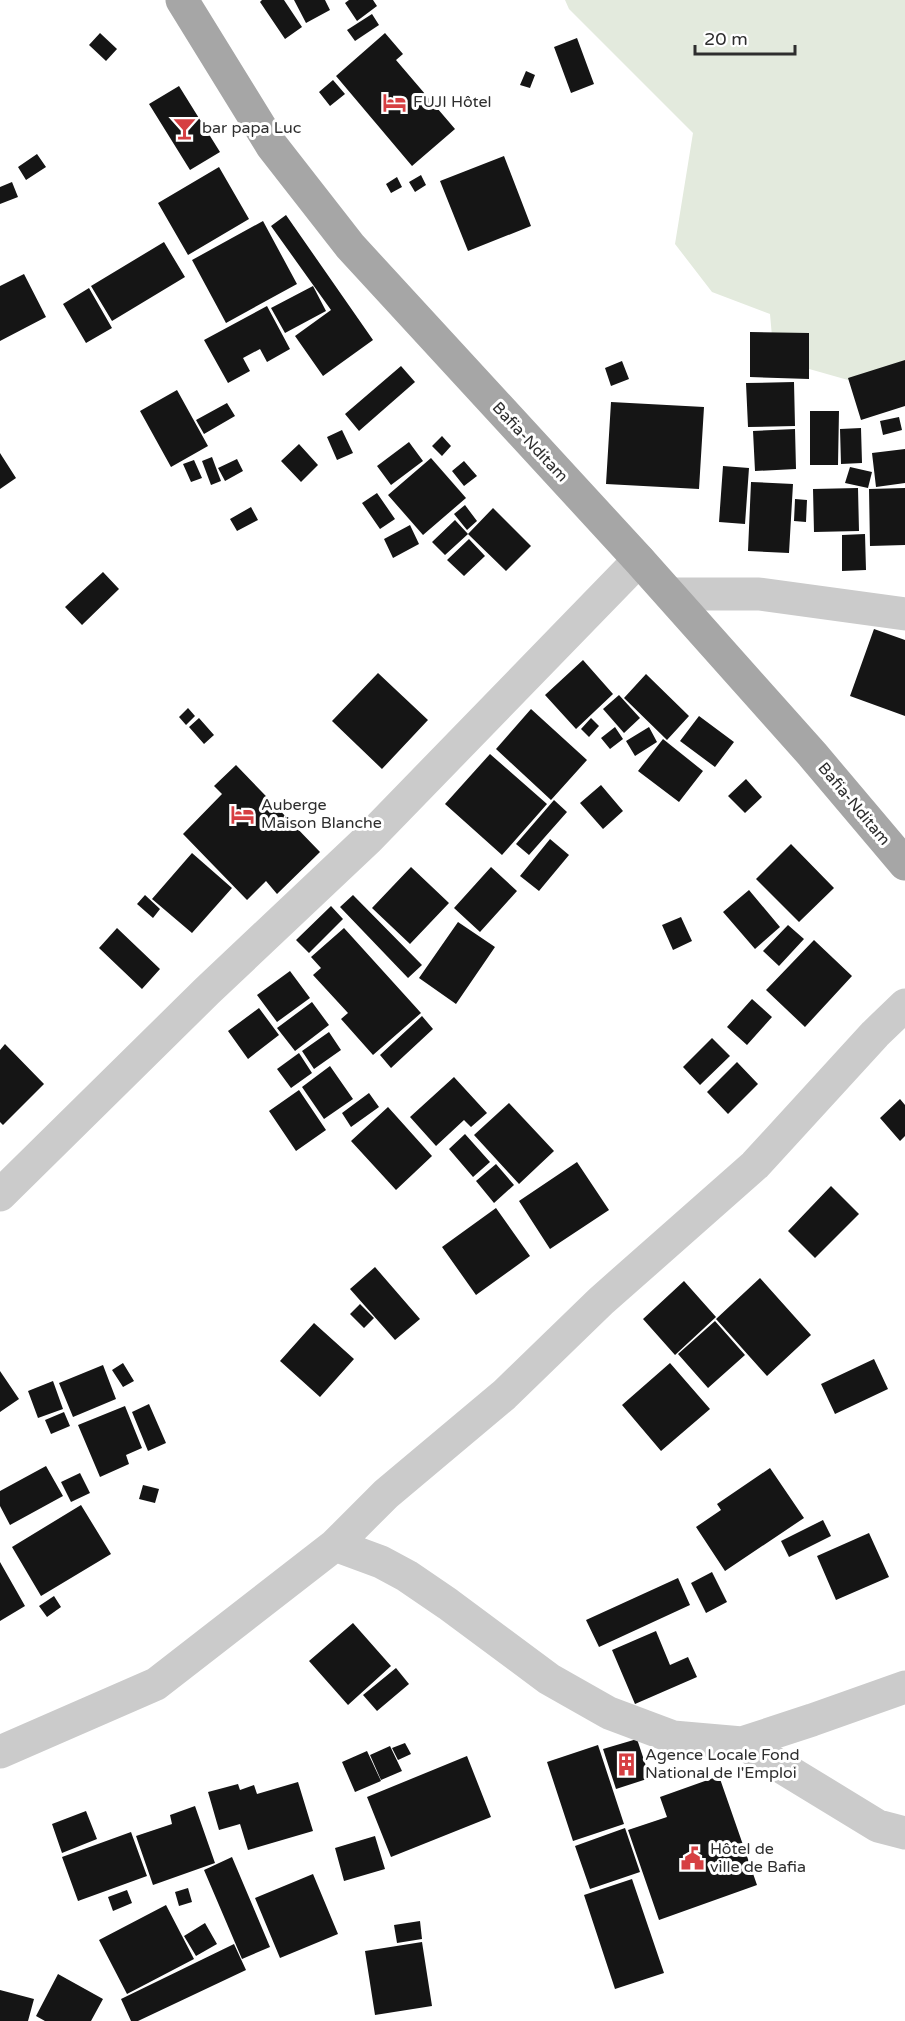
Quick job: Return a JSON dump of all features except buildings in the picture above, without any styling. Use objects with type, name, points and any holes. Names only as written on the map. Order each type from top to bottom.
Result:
[{"type":"main road","name":"Bafia-Nditam","points":[[182,0],[272,146],[350,246],[670,594],[812,754],[905,864]]},
{"type":"street","points":[[0,1195],[207,991],[368,838],[639,560]]},
{"type":"street","points":[[670,594],[759,594],[905,614]]},
{"type":"street","points":[[0,1752],[156,1684],[335,1545],[386,1494],[504,1395],[601,1301],[755,1165],[905,1005]]},
{"type":"street","points":[[335,1545],[381,1562],[407,1576],[549,1679],[609,1713],[673,1737],[742,1743],[905,1687]]},
{"type":"street","points":[[742,1743],[878,1826],[905,1833]]},
{"type":"shaded area","points":[[565,0],[905,0],[905,377],[848,380],[774,359],[770,314],[712,292],[675,244],[693,133],[569,9]]},
{"type":"place","name":"FUJI Hôtel","points":[[395,102]]},
{"type":"place","name":"bar papa Luc","points":[[184,128]]},
{"type":"place","name":"Auberge Maison Blanche","points":[[243,814]]},
{"type":"place","name":"Agence Locale Fond National de l'Emploi","points":[[627,1764]]},
{"type":"place","name":"Hôtel de ville de Bafia","points":[[692,1858]]}]
